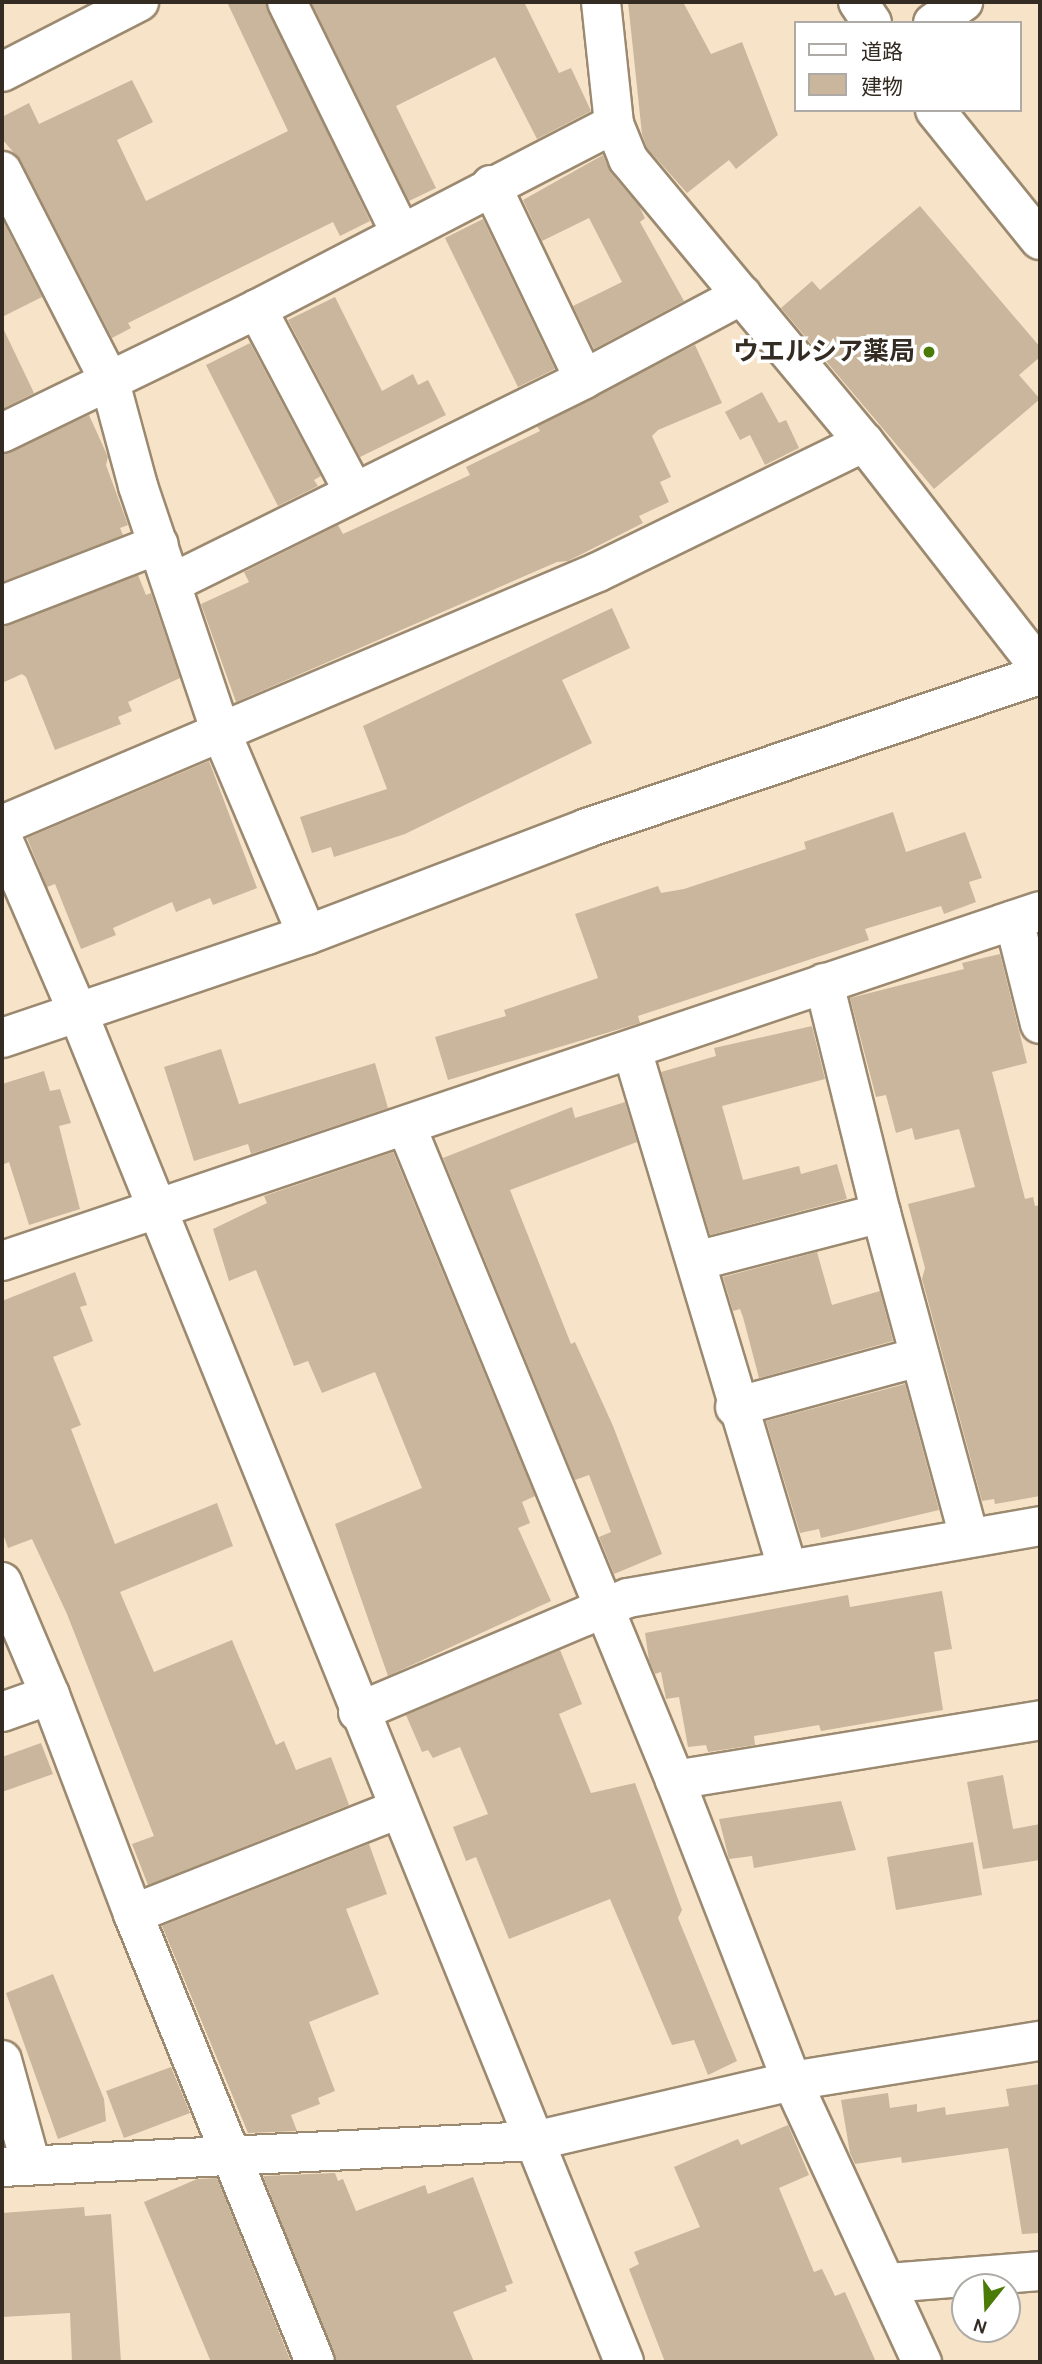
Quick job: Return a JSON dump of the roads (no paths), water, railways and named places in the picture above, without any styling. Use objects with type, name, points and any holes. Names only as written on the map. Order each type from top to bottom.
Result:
[{"type":"street","points":[[2,72],[139,2]]},
{"type":"street","points":[[287,2],[400,233]]},
{"type":"street","points":[[601,2],[614,124],[628,159],[864,442],[1040,668]]},
{"type":"street","points":[[859,2],[871,21]]},
{"type":"street","points":[[936,21],[963,2]]},
{"type":"street","points":[[937,112],[1040,240]]},
{"type":"street","points":[[2,433],[257,309],[491,185],[614,124]]},
{"type":"street","points":[[2,171],[110,382],[159,544],[221,732],[307,935]]},
{"type":"street","points":[[491,185],[584,379]]},
{"type":"street","points":[[172,583],[353,490],[584,379],[742,295]]},
{"type":"street","points":[[257,309],[353,490]]},
{"type":"street","points":[[2,825],[598,572],[864,442]]},
{"type":"street","points":[[2,605],[159,544]]},
{"type":"street","points":[[2,1038],[307,935],[587,828],[1040,675]]},
{"type":"street","points":[[2,837],[159,1210],[358,1712],[624,2362]]},
{"type":"street","points":[[2,1261],[407,1128],[824,983],[1027,916],[1040,1024]]},
{"type":"street","points":[[824,983],[881,1213],[969,1536]]},
{"type":"street","points":[[632,1050],[696,1261],[735,1407],[787,1567]]},
{"type":"street","points":[[407,1128],[604,1611],[676,1780],[792,2081],[888,2283],[922,2362]]},
{"type":"street","points":[[696,1261],[881,1213]]},
{"type":"street","points":[[735,1407],[919,1357]]},
{"type":"street","points":[[358,1712],[604,1611],[628,1598],[787,1567],[1040,1526]]},
{"type":"street","points":[[2,1581],[50,1695],[133,1914],[232,2152],[315,2362]]},
{"type":"street","points":[[2,1712],[50,1695]]},
{"type":"street","points":[[676,1780],[1040,1720]]},
{"type":"street","points":[[133,1914],[398,1809]]},
{"type":"street","points":[[2,2060],[16,2166],[232,2152],[534,2141],[792,2081],[1040,2041]]},
{"type":"street","points":[[888,2283],[1040,2271]]},
{"type":"place","name":"ウエルシア薬局","points":[[929,352]]}]
